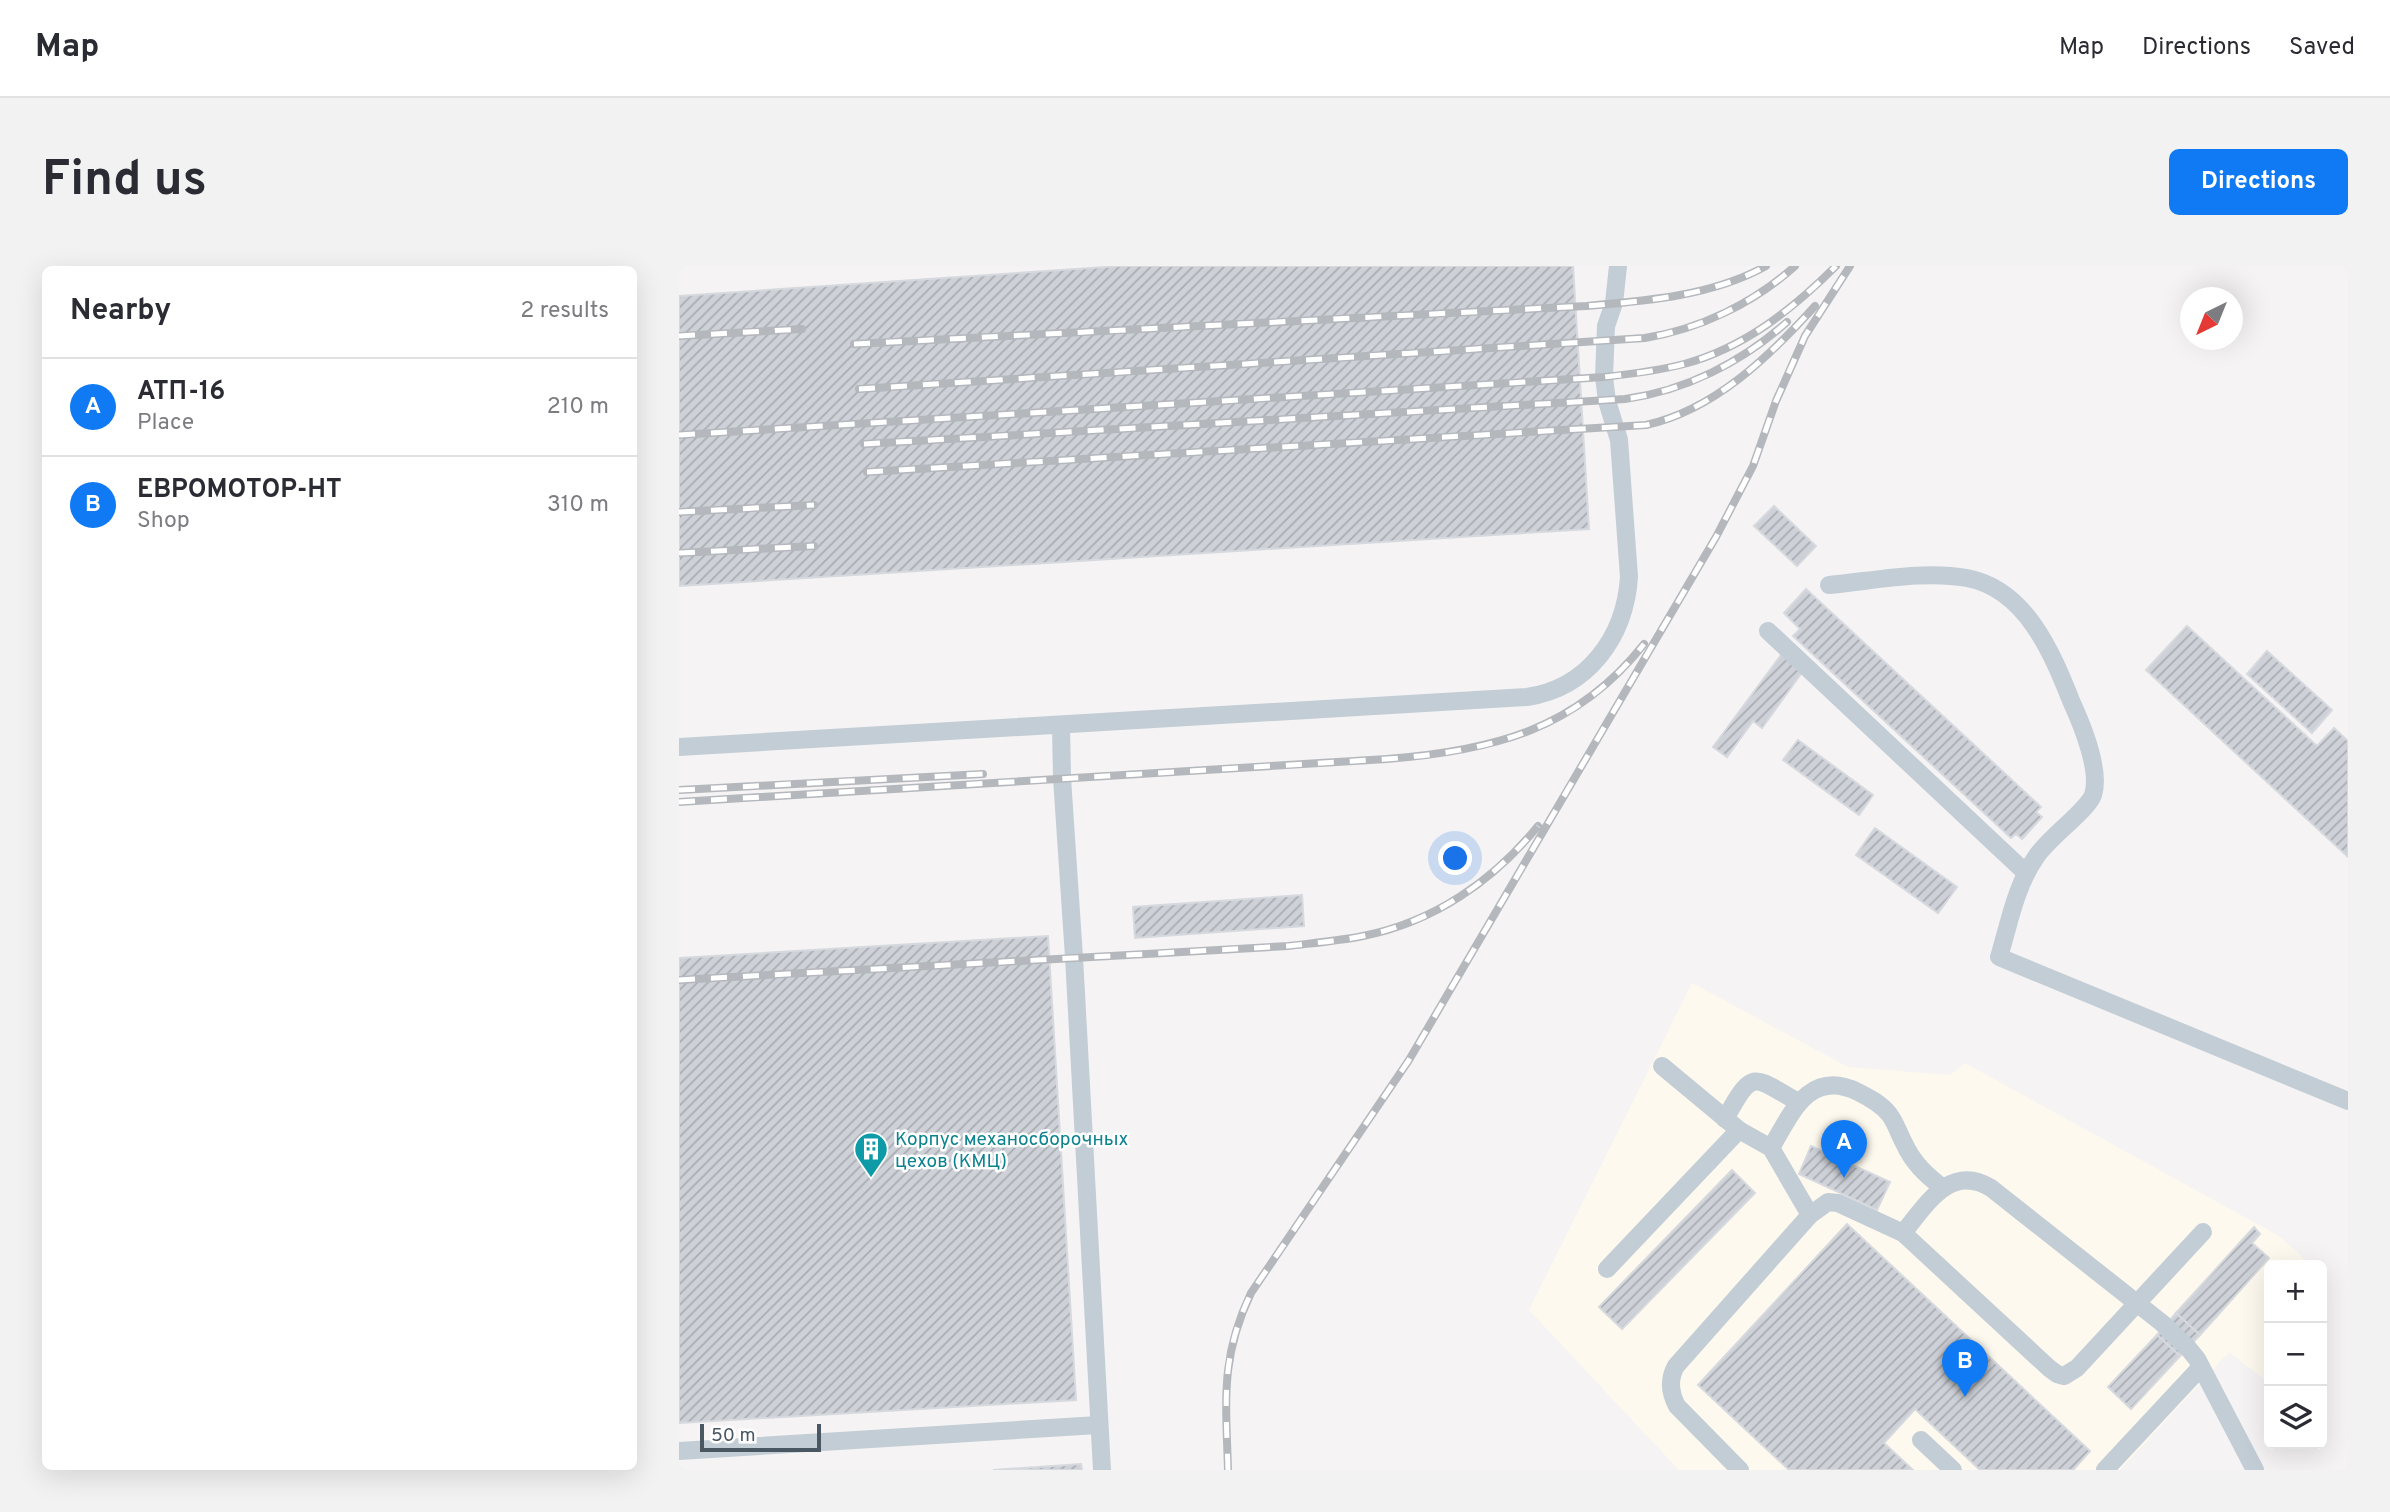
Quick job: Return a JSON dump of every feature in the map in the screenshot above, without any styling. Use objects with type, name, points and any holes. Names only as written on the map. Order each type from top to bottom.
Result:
[{"type":"lane","points":[[679,747],[1527,697],[1556,691],[1585,672],[1609,644],[1628,594],[1619,440],[1607,401],[1604,377],[1607,326],[1614,303],[1618,266]]},
{"type":"lane","points":[[1829,585],[1916,577],[1968,578],[1987,584],[2005,595],[2037,628],[2048,648],[2077,713],[2087,743],[2095,784],[2087,805],[2048,840],[2026,873],[1999,957],[2348,1101]]},
{"type":"lane","points":[[1768,631],[2026,873]]},
{"type":"lane","points":[[1061,725],[1102,1470]]},
{"type":"lane","points":[[1662,1066],[1732,1124],[1771,1148],[1809,1215]]},
{"type":"lane","points":[[1607,1269],[1732,1124],[1742,1089],[1747,1083],[1755,1080],[1763,1082],[1798,1102]]},
{"type":"lane","points":[[1771,1148],[1798,1102],[1811,1091],[1837,1086],[1851,1089],[1881,1105],[1890,1115],[1916,1164],[1943,1188]]},
{"type":"lane","points":[[1903,1233],[1943,1188],[1965,1180],[1981,1182],[2138,1304],[2188,1348],[2201,1367],[2255,1470]]},
{"type":"lane","points":[[1740,1470],[1677,1406],[1671,1395],[1671,1374],[1809,1215],[1828,1202],[1838,1203],[1903,1233],[2057,1374],[2064,1376],[2077,1368],[2203,1232]]},
{"type":"lane","points":[[2105,1470],[2201,1367]]},
{"type":"lane","points":[[679,1451],[1098,1425]]},
{"type":"lane","points":[[1921,1440],[1954,1470]]},
{"type":"shaded area","points":[[1692,983],[1848,1067],[1950,1075],[1965,1063],[2279,1236],[2305,1260],[2264,1260],[2264,1379],[2229,1352],[2120,1470],[1679,1470],[1529,1310]]},
{"type":"building","points":[[1120,266],[1573,266],[1589,529],[679,586],[679,296]]},
{"type":"building","points":[[1774,506],[1816,546],[1797,566],[1754,526]]},
{"type":"building","points":[[1806,589],[2041,807],[2036,812],[2042,817],[2022,839],[2016,834],[2011,838],[1793,636],[1800,629],[1784,613]]},
{"type":"building","points":[[2187,626],[2317,746],[2334,728],[2348,741],[2348,857],[2146,670]]},
{"type":"building","points":[[2267,651],[2332,710],[2312,733],[2247,674]]},
{"type":"building","points":[[1781,655],[1803,671],[1762,728],[1753,721],[1727,757],[1713,747]]},
{"type":"building","points":[[1798,740],[1873,795],[1859,815],[1783,760]]},
{"type":"building","points":[[1875,828],[1957,887],[1938,913],[1856,855]]},
{"type":"building","points":[[1302,895],[1304,926],[1135,938],[1133,907]]},
{"type":"building","name":"Корпус механосборочных цехов (КМЦ)","points":[[1048,936],[1076,1400],[679,1423],[679,958]]},
{"type":"building","points":[[1811,1146],[1890,1182],[1877,1210],[1799,1174]]},
{"type":"building","points":[[1732,1170],[1755,1193],[1622,1329],[1599,1307]]},
{"type":"building","points":[[1847,1224],[2090,1451],[2073,1470],[1980,1470],[1915,1409],[1884,1443],[1913,1470],[1789,1470],[1698,1385]]},
{"type":"building","points":[[2254,1227],[2260,1234],[2252,1243],[2269,1258],[2264,1260],[2264,1264],[2200,1335],[2176,1313]]},
{"type":"building","points":[[2176,1313],[2200,1335],[2180,1356],[2157,1335]]},
{"type":"building","points":[[2157,1335],[2180,1356],[2131,1409],[2108,1387]]},
{"type":"building","points":[[1081,1464],[1082,1470],[993,1470]]},
{"type":"railway","points":[[854,344],[1586,306],[1701,291],[1766,266]]},
{"type":"railway","points":[[859,389],[1645,338],[1706,321],[1744,303],[1795,266]]},
{"type":"railway","points":[[679,435],[1604,377],[1644,372],[1706,357],[1747,337],[1785,312],[1836,266]]},
{"type":"railway","points":[[1228,1470],[1227,1380],[1234,1338],[1251,1293],[1409,1060],[1716,537],[1753,466],[1776,401],[1805,336],[1850,266]]},
{"type":"railway","points":[[867,472],[1646,425],[1695,407],[1739,379],[1779,344],[1815,306]]},
{"type":"railway","points":[[864,444],[1625,399],[1691,382],[1732,362],[1787,322]]},
{"type":"railway","points":[[679,336],[802,329]]},
{"type":"railway","points":[[679,512],[814,505]]},
{"type":"railway","points":[[679,553],[814,546]]},
{"type":"railway","points":[[679,802],[1387,759],[1462,750],[1529,731],[1560,716],[1590,697],[1618,673],[1644,644]]},
{"type":"railway","points":[[679,790],[983,774]]},
{"type":"railway","points":[[679,980],[1288,946],[1354,938],[1389,930],[1438,910],[1482,881],[1538,826]]},
{"type":"place","name":"АТП-16","points":[[1844,1178]]},
{"type":"place","name":"Корпус механосборочных цехов (КМЦ)","points":[[871,1179]]},
{"type":"place","name":"ЕВРОМОТОР-НТ","points":[[1965,1397]]}]
